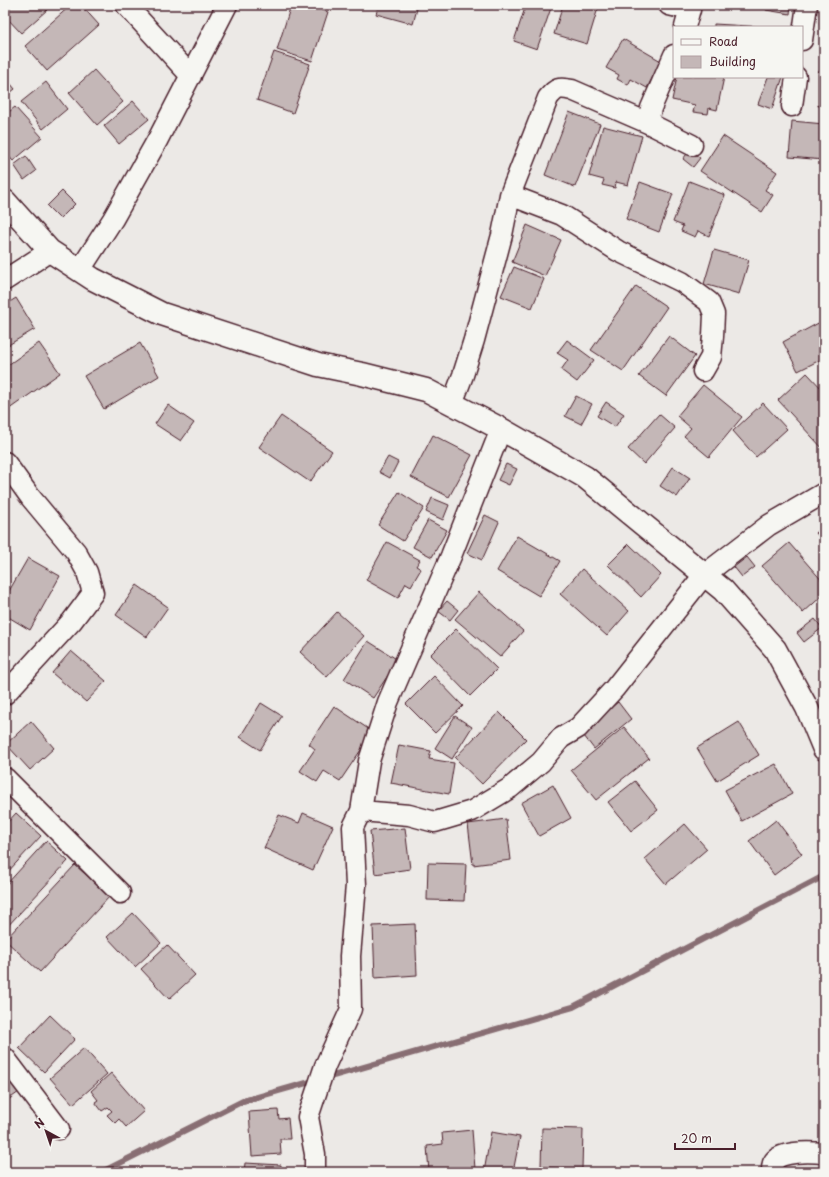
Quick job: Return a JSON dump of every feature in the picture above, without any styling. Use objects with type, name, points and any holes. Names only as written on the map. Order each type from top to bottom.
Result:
[{"type":"street","points":[[126,5],[191,76]]},
{"type":"street","points":[[80,270],[117,213],[158,139],[227,5]]},
{"type":"street","points":[[669,5],[689,14]]},
{"type":"street","points":[[803,33],[807,5]]},
{"type":"street","points":[[648,123],[651,108],[673,57]]},
{"type":"street","points":[[792,106],[796,78]]},
{"type":"street","points":[[452,404],[474,340],[502,235],[510,195],[548,98],[555,90],[563,88],[572,90],[648,123],[692,145]]},
{"type":"street","points":[[510,195],[562,214],[618,250],[682,282],[708,302],[714,314],[713,336],[711,357],[704,371]]},
{"type":"street","points":[[5,201],[50,250],[93,279],[162,314],[318,364],[426,390],[501,429],[585,477],[723,590],[774,649],[807,708],[824,749]]},
{"type":"street","points":[[5,280],[50,250]]},
{"type":"street","points":[[315,1172],[315,1154],[308,1117],[325,1066],[351,1010],[350,956],[356,884],[353,827],[361,811],[369,761],[388,702],[451,556],[501,429]]},
{"type":"street","points":[[5,462],[31,498],[76,552],[87,572],[93,592],[72,621],[5,694]]},
{"type":"street","points":[[361,811],[409,815],[435,822],[472,811],[510,788],[541,762],[562,738],[578,728],[614,689],[704,574],[770,525],[824,493]]},
{"type":"street","points":[[5,778],[120,893]]},
{"type":"street","points":[[5,1058],[59,1129]]},
{"type":"street","points":[[772,1172],[772,1164],[775,1159],[784,1154],[824,1153]]},
{"type":"building","points":[[5,5],[43,5],[47,10],[21,33],[5,16]]},
{"type":"building","points":[[71,5],[81,5],[99,25],[47,71],[25,46]]},
{"type":"building","points":[[291,5],[307,5],[328,12],[312,61],[277,50]]},
{"type":"building","points":[[379,5],[418,5],[413,24],[376,14]]},
{"type":"building","points":[[526,5],[552,5],[537,49],[514,41]]},
{"type":"building","points":[[563,5],[589,5],[598,8],[587,44],[554,34]]},
{"type":"building","points":[[767,5],[791,5],[790,14],[766,10]]},
{"type":"building","points":[[824,21],[824,52],[823,52],[820,22]]},
{"type":"building","points":[[714,24],[748,26],[714,26]]},
{"type":"building","points":[[623,39],[661,61],[647,88],[631,79],[628,85],[617,79],[619,75],[606,68]]},
{"type":"building","points":[[274,52],[310,64],[293,113],[257,100]]},
{"type":"building","points":[[94,70],[123,102],[97,125],[69,93]]},
{"type":"building","points":[[818,71],[824,71],[824,105],[818,106]]},
{"type":"building","points":[[5,77],[15,89],[5,97]]},
{"type":"building","points":[[677,78],[724,78],[717,110],[709,108],[708,114],[693,112],[695,105],[672,100]]},
{"type":"building","points":[[768,78],[783,78],[772,109],[758,104]]},
{"type":"building","points":[[46,82],[67,109],[43,129],[21,102]]},
{"type":"building","points":[[133,101],[149,119],[119,144],[104,126]]},
{"type":"building","points":[[15,107],[42,137],[13,161],[5,152],[5,115]]},
{"type":"building","points":[[569,112],[600,124],[575,187],[545,175]]},
{"type":"building","points":[[792,121],[824,124],[824,160],[789,157]]},
{"type":"building","points":[[603,126],[642,136],[628,185],[616,182],[615,188],[602,185],[604,180],[589,176]]},
{"type":"building","points":[[723,136],[777,172],[765,190],[773,195],[762,212],[700,171]]},
{"type":"building","points":[[690,150],[700,158],[693,167],[683,159]]},
{"type":"building","points":[[26,156],[36,171],[24,180],[14,165]]},
{"type":"building","points":[[689,181],[725,195],[709,236],[698,231],[695,237],[681,231],[683,226],[673,222]]},
{"type":"building","points":[[640,182],[673,194],[659,232],[626,219]]},
{"type":"building","points":[[62,191],[75,204],[60,219],[47,206]]},
{"type":"building","points":[[527,225],[561,240],[545,276],[512,262]]},
{"type":"building","points":[[714,250],[749,260],[739,294],[704,284]]},
{"type":"building","points":[[514,267],[544,279],[532,308],[501,296]]},
{"type":"building","points":[[636,286],[667,307],[623,371],[591,350]]},
{"type":"building","points":[[16,298],[35,329],[5,347],[5,305]]},
{"type":"building","points":[[824,320],[824,358],[798,371],[783,342]]},
{"type":"building","points":[[669,336],[695,356],[666,396],[639,376]]},
{"type":"building","points":[[567,340],[594,360],[577,382],[561,370],[568,360],[557,353]]},
{"type":"building","points":[[39,343],[60,373],[5,412],[5,367]]},
{"type":"building","points":[[140,343],[159,376],[104,409],[84,376]]},
{"type":"building","points":[[807,373],[824,391],[824,450],[778,400]]},
{"type":"building","points":[[703,385],[742,417],[709,457],[684,436],[691,428],[677,416]]},
{"type":"building","points":[[576,396],[592,404],[581,424],[565,416]]},
{"type":"building","points":[[606,402],[624,414],[615,427],[597,416]]},
{"type":"building","points":[[763,403],[787,429],[756,457],[733,431]]},
{"type":"building","points":[[168,405],[194,423],[181,441],[155,424]]},
{"type":"building","points":[[659,414],[675,428],[644,464],[628,449]]},
{"type":"building","points":[[281,416],[332,451],[310,482],[259,447]]},
{"type":"building","points":[[433,435],[472,455],[449,497],[411,477]]},
{"type":"building","points":[[388,457],[398,462],[390,478],[379,472]]},
{"type":"building","points":[[506,464],[517,469],[509,485],[498,480]]},
{"type":"building","points":[[673,467],[690,478],[677,497],[660,486]]},
{"type":"building","points":[[399,492],[424,508],[403,541],[378,525]]},
{"type":"building","points":[[432,498],[449,505],[443,520],[426,512]]},
{"type":"building","points":[[485,515],[499,522],[482,560],[467,553]]},
{"type":"building","points":[[428,520],[447,530],[432,557],[413,547]]},
{"type":"building","points":[[824,525],[824,542],[816,533]]},
{"type":"building","points":[[517,536],[560,561],[539,596],[497,571]]},
{"type":"building","points":[[387,542],[420,560],[416,566],[421,569],[411,586],[406,583],[398,598],[366,580]]},
{"type":"building","points":[[789,543],[824,583],[824,594],[803,613],[762,566]]},
{"type":"building","points":[[629,544],[661,575],[641,597],[608,565]]},
{"type":"building","points":[[747,557],[755,567],[742,577],[734,567]]},
{"type":"building","points":[[28,558],[60,576],[30,630],[5,615],[5,598]]},
{"type":"building","points":[[582,569],[629,611],[607,636],[560,594]]},
{"type":"building","points":[[137,585],[168,607],[147,637],[116,615]]},
{"type":"building","points":[[479,592],[523,631],[500,657],[455,619]]},
{"type":"building","points":[[447,601],[458,610],[450,620],[438,611]]},
{"type":"building","points":[[337,612],[364,636],[327,677],[300,652]]},
{"type":"building","points":[[815,619],[822,628],[804,642],[797,633]]},
{"type":"building","points":[[456,629],[497,669],[470,696],[430,655]]},
{"type":"building","points":[[368,641],[398,660],[373,698],[344,679]]},
{"type":"building","points":[[71,651],[106,681],[86,702],[52,673]]},
{"type":"building","points":[[434,676],[463,706],[435,733],[406,704]]},
{"type":"building","points":[[618,702],[631,719],[594,749],[581,732]]},
{"type":"building","points":[[261,703],[282,716],[260,750],[240,737]]},
{"type":"building","points":[[334,706],[373,732],[340,781],[324,771],[317,782],[300,771],[315,749],[309,744]]},
{"type":"building","points":[[499,712],[526,739],[482,784],[455,758]]},
{"type":"building","points":[[455,716],[472,727],[452,759],[435,748]]},
{"type":"building","points":[[31,721],[54,748],[30,770],[6,744]]},
{"type":"building","points":[[739,722],[759,755],[717,781],[697,748]]},
{"type":"building","points":[[624,727],[649,758],[596,800],[571,770]]},
{"type":"building","points":[[399,745],[431,751],[429,759],[454,763],[449,794],[391,783]]},
{"type":"building","points":[[776,764],[792,794],[742,821],[725,790]]},
{"type":"building","points":[[635,781],[658,810],[631,831],[608,802]]},
{"type":"building","points":[[553,785],[571,818],[539,836],[521,803]]},
{"type":"building","points":[[16,813],[41,836],[5,875],[5,825]]},
{"type":"building","points":[[303,813],[333,826],[313,870],[264,848],[279,815],[299,823]]},
{"type":"building","points":[[506,819],[511,860],[473,865],[468,824]]},
{"type":"building","points":[[776,820],[802,854],[774,875],[749,841]]},
{"type":"building","points":[[685,824],[707,849],[666,884],[645,859]]},
{"type":"building","points":[[405,828],[410,869],[375,874],[370,831]]},
{"type":"building","points":[[46,841],[68,861],[5,929],[5,886]]},
{"type":"building","points":[[428,863],[466,864],[464,901],[427,900]]},
{"type":"building","points":[[75,865],[110,896],[40,972],[5,940]]},
{"type":"building","points":[[133,913],[161,943],[135,967],[107,937]]},
{"type":"building","points":[[415,924],[417,975],[375,978],[373,926]]},
{"type":"building","points":[[167,945],[195,975],[169,999],[141,969]]},
{"type":"building","points":[[50,1015],[75,1039],[44,1072],[19,1048]]},
{"type":"building","points":[[84,1048],[107,1074],[73,1104],[50,1078]]},
{"type":"building","points":[[5,1073],[19,1092],[5,1102]]},
{"type":"building","points":[[111,1073],[144,1111],[126,1127],[119,1119],[115,1123],[107,1115],[112,1111],[108,1107],[102,1111],[95,1102],[98,1100],[91,1091]]},
{"type":"building","points":[[278,1110],[279,1119],[288,1118],[290,1139],[280,1139],[281,1154],[252,1156],[249,1112]]},
{"type":"building","points":[[542,1128],[583,1129],[582,1169],[541,1167]]},
{"type":"building","points":[[472,1130],[475,1169],[429,1172],[427,1146],[443,1144],[442,1133]]},
{"type":"building","points":[[491,1132],[520,1137],[513,1172],[484,1172]]},
{"type":"building","points":[[245,1163],[281,1165],[281,1172],[244,1172]]},
{"type":"building","points":[[584,1170],[621,1171],[621,1172],[584,1172]]},
{"type":"waterway","points":[[326,1078],[573,1007],[824,876]]},
{"type":"waterway","points":[[102,1172],[243,1101],[317,1080]]}]
